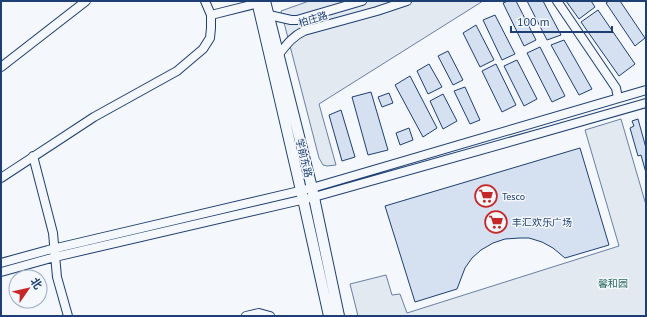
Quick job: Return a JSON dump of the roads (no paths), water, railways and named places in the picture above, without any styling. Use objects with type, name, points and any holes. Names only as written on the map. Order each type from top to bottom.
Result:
[{"type":"main road","name":"学前东路","points":[[261,2],[269,15],[279,54],[313,192],[339,316]]},
{"type":"main road","name":"学前东路","points":[[261,2],[329,316]]},
{"type":"street","points":[[1,67],[86,1]]},
{"type":"street","points":[[1,178],[94,117],[177,71],[203,49],[210,38],[211,28],[211,15],[205,1]]},
{"type":"street","name":"柏庄路","points":[[269,15],[297,20],[362,1]]},
{"type":"street","name":"柏庄路","points":[[279,54],[290,40],[297,34],[304,31],[377,11],[407,1]]},
{"type":"street","points":[[557,1],[616,88],[618,98]]},
{"type":"street","points":[[211,15],[261,2]]},
{"type":"street","points":[[313,192],[646,90]]},
{"type":"street","points":[[1,263],[54,253],[302,195],[541,133],[646,103]]},
{"type":"street","points":[[33,156],[53,233],[57,277],[68,316]]},
{"type":"street","points":[[1,272],[54,253]]},
{"type":"street","points":[[246,316],[259,313],[270,316]]},
{"type":"place","name":"Tesco","points":[[486,196]]},
{"type":"place","name":"丰汇欢乐广场","points":[[496,222]]},
{"type":"park label","name":"馨和园","points":[[613,283]]}]
